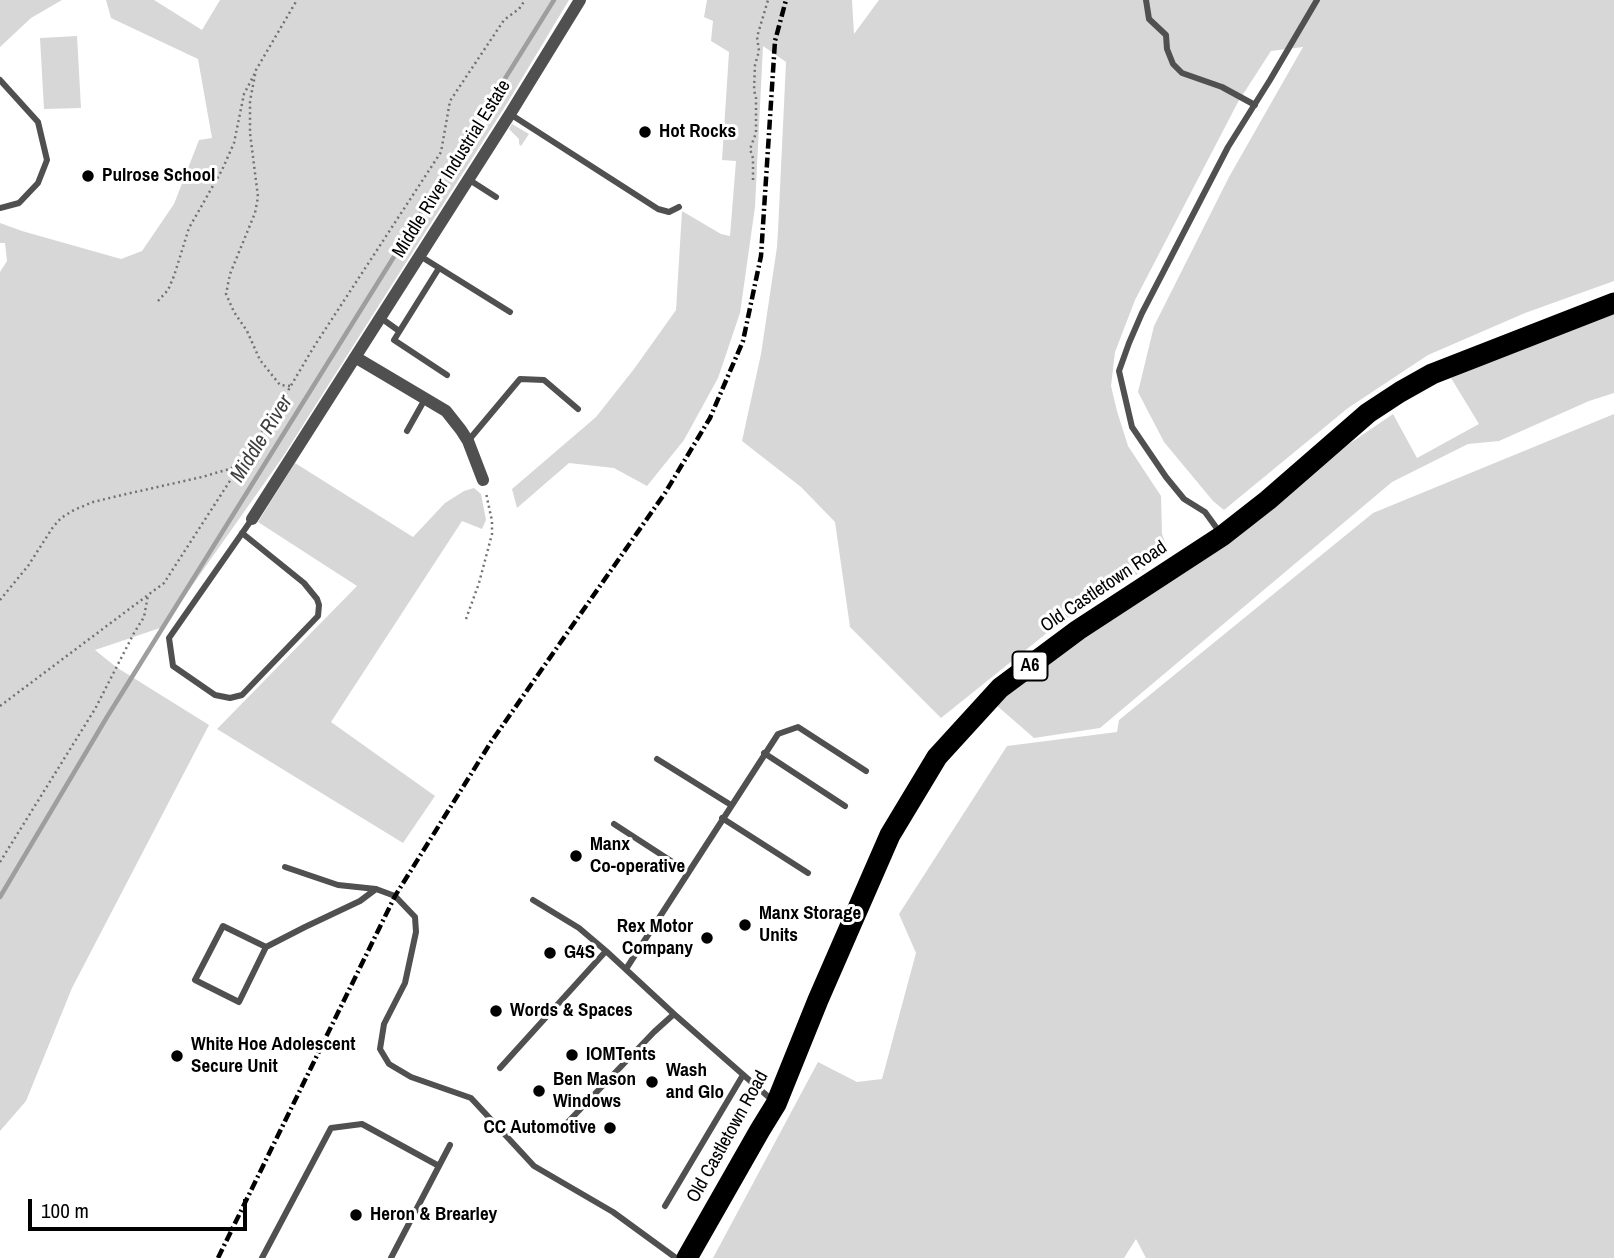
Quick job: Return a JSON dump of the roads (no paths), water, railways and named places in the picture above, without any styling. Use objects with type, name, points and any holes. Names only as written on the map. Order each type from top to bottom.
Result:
[{"type":"highway","name":"Old Castletown Road","points":[[687,1258],[776,1104],[890,835],[937,757],[1000,688],[1078,631],[1222,536],[1268,500],[1368,413],[1400,392],[1433,374],[1614,303]]},
{"type":"street","name":"Middle River Industrial Estate","points":[[252,519],[580,0]]},
{"type":"street","points":[[355,357],[446,411],[468,441],[483,480]]},
{"type":"lane","points":[[1146,0],[1149,19],[1166,35],[1172,64],[1182,73],[1222,87],[1255,105]]},
{"type":"lane","points":[[1222,536],[1205,513],[1184,499],[1132,428],[1119,371],[1142,313],[1228,147],[1317,0]]},
{"type":"lane","points":[[0,80],[38,122],[47,160],[38,183],[19,203],[0,208]]},
{"type":"lane","points":[[510,114],[658,209],[668,212],[679,208]]},
{"type":"lane","points":[[468,179],[496,197]]},
{"type":"lane","points":[[420,256],[510,312]]},
{"type":"lane","points":[[439,268],[394,340],[447,374]]},
{"type":"lane","points":[[380,318],[399,331]]},
{"type":"lane","points":[[468,441],[520,379],[544,380],[578,409]]},
{"type":"lane","points":[[407,431],[425,398]]},
{"type":"lane","points":[[242,533],[304,583],[319,605],[318,616],[242,695],[230,698],[215,695],[173,666],[169,638],[242,533],[252,519]]},
{"type":"lane","points":[[626,969],[778,734],[798,727],[866,771]]},
{"type":"lane","points":[[764,752],[845,806]]},
{"type":"lane","points":[[657,759],[731,805]]},
{"type":"lane","points":[[722,818],[808,873]]},
{"type":"lane","points":[[614,824],[688,872]]},
{"type":"lane","points":[[285,867],[338,885],[376,888],[396,897],[415,917],[416,932],[405,983],[384,1024],[380,1049],[389,1064],[411,1077],[471,1098],[534,1166],[613,1212],[676,1258]]},
{"type":"lane","points":[[266,947],[223,926],[195,980],[239,1002],[266,947],[360,901],[376,888]]},
{"type":"lane","points":[[533,900],[579,928],[776,1104]]},
{"type":"lane","points":[[500,1068],[606,951]]},
{"type":"lane","points":[[567,1123],[674,1014]]},
{"type":"lane","points":[[665,1206],[743,1075]]},
{"type":"lane","points":[[262,1258],[331,1128],[362,1124],[439,1166]]},
{"type":"lane","points":[[391,1258],[450,1145]]},
{"type":"waterway","name":"Middle River","points":[[0,897],[107,717],[554,0]]},
{"type":"railway","points":[[218,1258],[395,896],[491,742],[665,493],[710,418],[743,341],[761,256],[775,41],[786,0]]},
{"type":"place","name":"Hot Rocks","points":[[645,132]]},
{"type":"place","name":"Pulrose School","points":[[88,176]]},
{"type":"place","name":"Manx Co-operative","points":[[576,856]]},
{"type":"place","name":"Manx Storage Units","points":[[745,925]]},
{"type":"place","name":"Rex Motor Company","points":[[707,938]]},
{"type":"place","name":"G4S","points":[[550,953]]},
{"type":"place","name":"Words & Spaces","points":[[496,1011]]},
{"type":"place","name":"IOMTents","points":[[572,1055]]},
{"type":"place","name":"White Hoe Adolescent Secure Unit","points":[[177,1056]]},
{"type":"place","name":"Wash and Glo","points":[[652,1082]]},
{"type":"place","name":"Ben Mason Windows","points":[[539,1091]]},
{"type":"place","name":"CC Automotive","points":[[610,1128]]},
{"type":"place","name":"Heron & Brearley","points":[[356,1215]]}]
